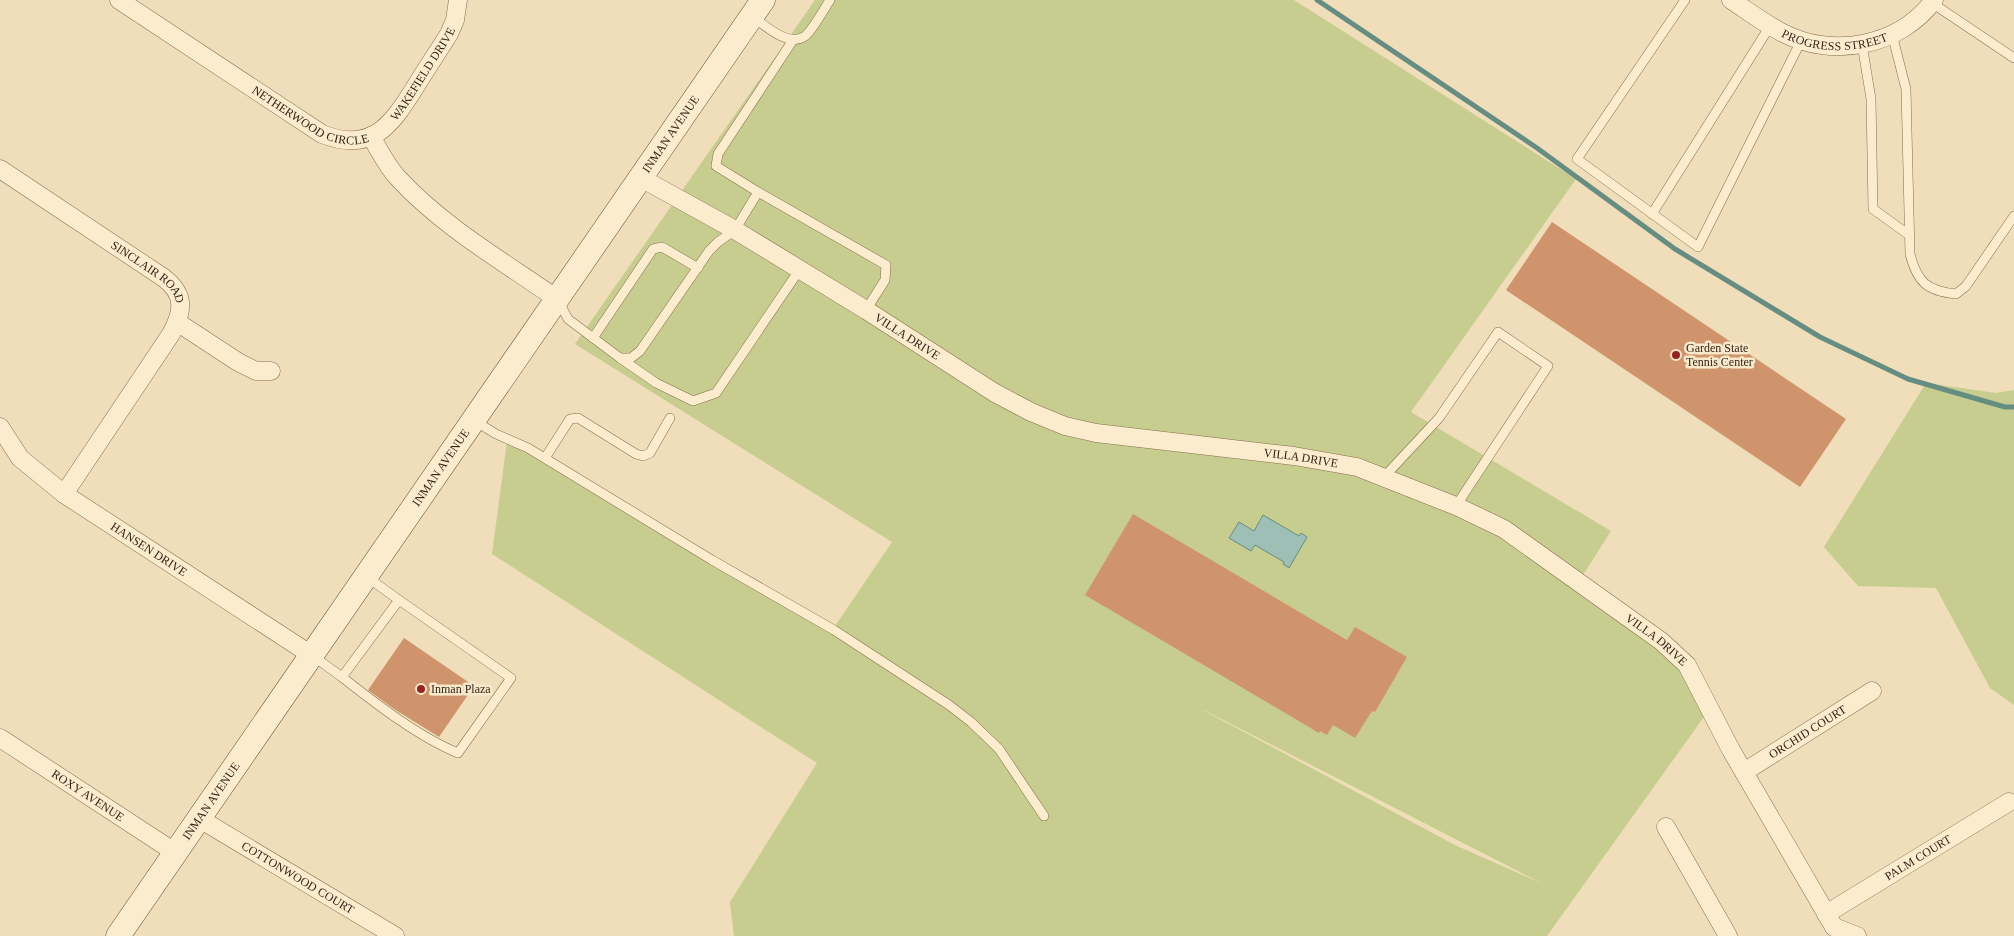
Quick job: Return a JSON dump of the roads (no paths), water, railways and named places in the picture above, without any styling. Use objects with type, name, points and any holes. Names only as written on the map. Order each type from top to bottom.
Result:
[{"type":"main road","name":"INMAN AVENUE","points":[[118,936],[313,656],[758,8]]},
{"type":"street","name":"NETHERWOOD CIRCLE","points":[[119,0],[322,134],[333,138],[352,140],[370,136],[397,178],[423,201],[453,226],[557,299]]},
{"type":"street","name":"WAKEFIELD DRIVE","points":[[370,136],[390,124],[397,115],[449,34],[455,20],[458,0]]},
{"type":"street","name":"PROGRESS STREET","points":[[1731,0],[1770,26],[1801,41],[1832,47],[1862,44],[1892,34],[1904,28],[1933,1]]},
{"type":"street","name":"SINCLAIR ROAD","points":[[0,169],[171,283],[177,292],[180,302],[177,322],[64,494]]},
{"type":"street","name":"VILLA DRIVE","points":[[642,178],[735,230],[866,310],[995,393],[1031,412],[1065,426],[1096,433],[1327,460],[1357,467],[1456,506],[1504,530],[1661,641],[1687,665],[1827,926]]},
{"type":"street","points":[[177,322],[238,362],[256,371],[271,371]]},
{"type":"street","name":"HANSEN DRIVE","points":[[0,427],[20,458],[64,494],[313,656]]},
{"type":"street","name":"ORCHID COURT","points":[[1744,772],[1872,691]]},
{"type":"street","name":"ROXY AVENUE","points":[[0,738],[176,853]]},
{"type":"street","name":"PALM COURT","points":[[1827,926],[2009,802]]},
{"type":"street","name":"COTTONWOOD COURT","points":[[200,819],[396,936]]},
{"type":"street","points":[[1666,827],[1728,936]]},
{"type":"street","points":[[1827,926],[1858,936]]},
{"type":"lane","points":[[830,0],[804,36],[793,40],[718,154],[716,166],[758,192],[886,264],[885,280],[866,310]]},
{"type":"lane","points":[[1685,0],[1577,159],[1698,247],[1801,41]]},
{"type":"lane","points":[[1933,1],[2014,58]]},
{"type":"lane","points":[[758,8],[776,34],[793,40]]},
{"type":"lane","points":[[1652,214],[1770,26]]},
{"type":"lane","points":[[1892,34],[1906,89],[1910,254],[1919,278],[1928,287],[1939,292],[1956,294],[1966,286],[2014,216]]},
{"type":"lane","points":[[1862,44],[1871,99],[1873,210],[1909,236]]},
{"type":"lane","points":[[620,358],[631,358],[640,351],[718,242],[735,230],[758,192]]},
{"type":"lane","points":[[593,338],[653,249],[662,247],[698,268]]},
{"type":"lane","points":[[557,299],[568,319],[593,338],[656,383],[693,401],[716,393],[800,270]]},
{"type":"lane","points":[[1384,477],[1439,418],[1498,332],[1548,366],[1456,506]]},
{"type":"lane","points":[[545,458],[570,420],[578,418],[636,454],[643,456],[650,452],[670,418]]},
{"type":"lane","points":[[475,421],[496,434],[528,448],[712,560],[834,630],[949,705],[971,722],[999,749],[1044,816]]},
{"type":"lane","points":[[313,656],[369,699],[430,739],[458,753],[511,678],[367,577]]},
{"type":"lane","points":[[342,677],[399,600]]},
{"type":"water","points":[[1263,515],[1299,536],[1301,533],[1307,537],[1289,568],[1283,564],[1284,562],[1255,545],[1251,551],[1229,538],[1239,522],[1254,531]]},
{"type":"waterway","points":[[1317,0],[1537,148],[1675,249],[1820,337],[1908,379],[2005,407],[2014,407]]},
{"type":"place","name":"Garden State Tennis Center","points":[[1676,355]]},
{"type":"place","name":"Inman Plaza","points":[[421,689]]}]
